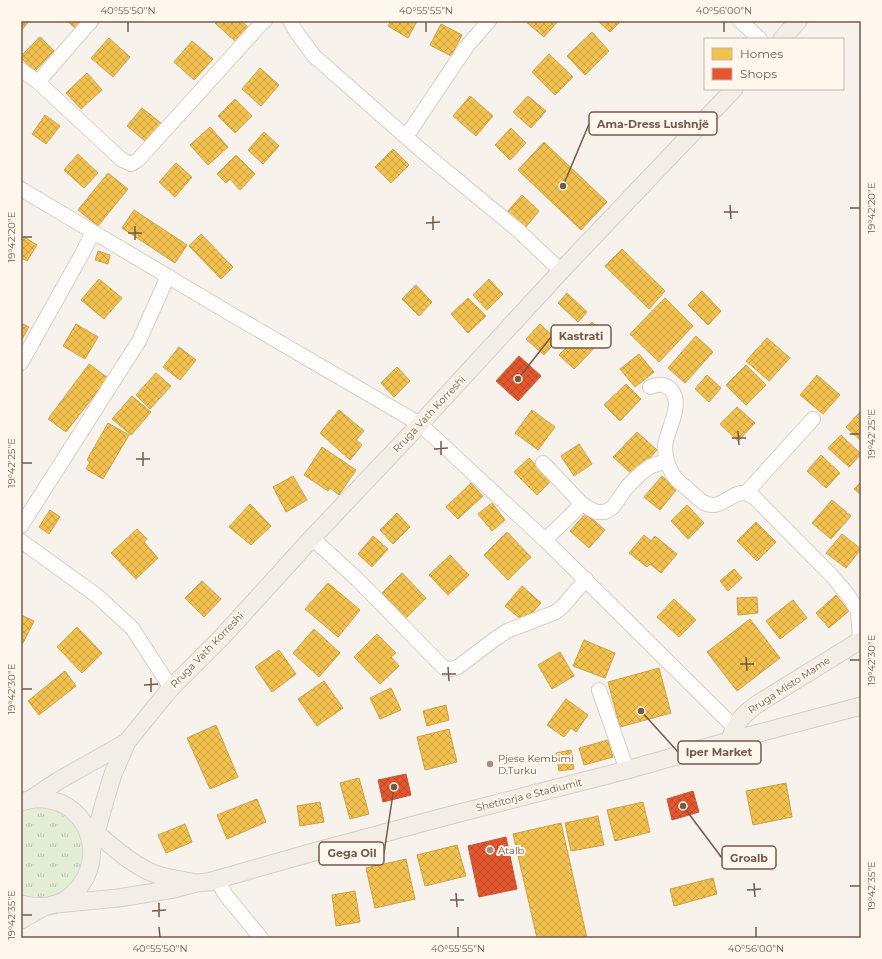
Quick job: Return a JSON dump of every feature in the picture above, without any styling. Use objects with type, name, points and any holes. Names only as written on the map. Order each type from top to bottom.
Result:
[{"type":"main road","points":[[783,38],[798,21]]},
{"type":"main road","name":"Rruga Vath Korreshi","points":[[94,840],[113,774],[127,742],[171,688],[222,637],[561,270],[733,90]]},
{"type":"main road","name":"Rruga Misto Mame","points":[[732,734],[744,714],[759,702],[861,640]]},
{"type":"main road","name":"Shetitorja e Stadiumit","points":[[50,905],[118,898],[174,889],[217,879],[310,852],[627,770],[732,734],[861,706]]},
{"type":"main road","name":"Rruga Vath Korreshi","points":[[26,800],[127,742]]},
{"type":"main road","points":[[106,797],[107,819],[111,835],[119,849],[130,860]]},
{"type":"main road","points":[[21,920],[50,905],[65,900],[74,894],[84,882],[90,868],[94,840],[90,838],[81,819],[64,805],[42,799],[26,800]]},
{"type":"main road","name":"Shetitorja e Stadiumit","points":[[94,840],[155,874],[196,883]]},
{"type":"main road","points":[[21,904],[33,907],[50,905]]},
{"type":"street","points":[[38,82],[91,21]]},
{"type":"street","points":[[21,70],[38,82],[121,159],[130,164],[138,160],[265,21]]},
{"type":"street","points":[[290,21],[314,56],[406,137],[520,232],[561,270]]},
{"type":"street","points":[[406,137],[467,46],[489,21]]},
{"type":"street","points":[[740,21],[759,38]]},
{"type":"street","points":[[21,189],[420,424],[586,580],[732,734]]},
{"type":"street","points":[[21,363],[93,232]]},
{"type":"street","points":[[21,526],[139,341],[168,276]]},
{"type":"street","points":[[650,387],[658,384],[668,387],[675,394],[676,406],[665,447],[667,461],[672,474],[704,503],[713,505],[722,503],[737,494],[746,493],[754,497],[832,576],[860,608],[861,640]]},
{"type":"street","points":[[746,493],[813,418]]},
{"type":"street","points":[[543,463],[582,504],[596,512],[605,512],[614,507],[627,487],[640,474],[651,466],[667,461]]},
{"type":"street","points":[[545,540],[582,504]]},
{"type":"street","points":[[312,538],[358,580],[444,668],[452,669],[458,667],[508,631],[556,612],[586,580]]},
{"type":"street","points":[[21,541],[96,595],[132,628],[171,688]]},
{"type":"street","points":[[600,690],[627,770]]},
{"type":"street","points":[[217,879],[225,894],[261,938]]},
{"type":"green space","points":[[33,808],[50,810],[65,817],[73,825],[79,835],[82,846],[82,857],[74,878],[67,887],[57,893],[44,897],[34,897],[21,894],[21,812]]},
{"type":"building: Homes","points":[[21,21],[29,21],[21,31]]},
{"type":"building: Homes","points":[[67,21],[83,21],[76,29]]},
{"type":"building: Homes","points":[[217,21],[241,21],[249,28],[236,42],[215,23]]},
{"type":"building: Homes","points":[[391,21],[417,21],[408,38],[388,26]]},
{"type":"building: Homes","points":[[525,21],[558,21],[544,37]]},
{"type":"building: Homes","points":[[598,21],[621,21],[610,32]]},
{"type":"building: Homes","points":[[441,24],[462,35],[451,56],[430,45]]},
{"type":"building: Homes","points":[[592,32],[609,51],[585,75],[567,56]]},
{"type":"building: Homes","points":[[40,37],[54,51],[35,71],[21,58],[21,56]]},
{"type":"building: Homes","points":[[109,38],[130,57],[113,77],[91,58]]},
{"type":"building: Homes","points":[[192,41],[213,59],[194,80],[174,62]]},
{"type":"building: Homes","points":[[549,54],[573,77],[555,95],[532,72]]},
{"type":"building: Homes","points":[[260,68],[279,85],[261,106],[242,89]]},
{"type":"building: Homes","points":[[87,73],[102,90],[81,109],[66,93]]},
{"type":"building: Homes","points":[[470,96],[493,116],[476,136],[453,116]]},
{"type":"building: Homes","points":[[528,96],[546,111],[531,128],[513,112]]},
{"type":"building: Homes","points":[[235,99],[252,116],[235,133],[218,116]]},
{"type":"building: Homes","points":[[142,108],[166,127],[151,146],[127,126]]},
{"type":"building: Homes","points":[[45,115],[60,126],[46,144],[32,134]]},
{"type":"building: Homes","points":[[210,127],[228,147],[208,165],[190,145]]},
{"type":"building: Homes","points":[[511,128],[526,143],[510,160],[495,145]]},
{"type":"building: Homes","points":[[264,132],[279,146],[263,164],[248,150]]},
{"type":"building: Homes","points":[[544,142],[607,202],[581,230],[518,170]]},
{"type":"building: Homes","points":[[393,149],[409,165],[391,183],[375,167]]},
{"type":"building: Homes","points":[[78,154],[98,173],[84,188],[64,170]]},
{"type":"building: Homes","points":[[236,155],[255,174],[240,190],[230,179],[226,183],[217,174]]},
{"type":"building: Homes","points":[[176,163],[192,177],[175,197],[159,182]]},
{"type":"building: Homes","points":[[108,173],[128,189],[98,226],[78,210]]},
{"type":"building: Homes","points":[[522,195],[539,211],[525,228],[507,212]]},
{"type":"building: Homes","points":[[134,210],[187,245],[175,263],[122,228]]},
{"type":"building: Homes","points":[[201,234],[233,267],[221,279],[189,246]]},
{"type":"building: Homes","points":[[24,237],[37,245],[27,261],[21,258],[21,242]]},
{"type":"building: Homes","points":[[622,249],[665,291],[649,309],[605,266]]},
{"type":"building: Homes","points":[[98,251],[110,255],[108,264],[95,260]]},
{"type":"building: Homes","points":[[99,279],[122,298],[104,319],[81,300]]},
{"type":"building: Homes","points":[[489,279],[503,294],[487,310],[473,295]]},
{"type":"building: Homes","points":[[416,285],[432,302],[419,316],[402,299]]},
{"type":"building: Homes","points":[[702,291],[721,311],[708,325],[688,305]]},
{"type":"building: Homes","points":[[567,293],[587,312],[578,322],[558,303]]},
{"type":"building: Homes","points":[[468,298],[486,316],[468,333],[451,314]]},
{"type":"building: Homes","points":[[665,298],[693,326],[659,362],[630,334]]},
{"type":"building: Homes","points":[[592,322],[606,336],[574,369],[559,355]]},
{"type":"building: Homes","points":[[21,323],[29,327],[21,341]]},
{"type":"building: Homes","points":[[76,324],[98,337],[85,359],[63,346]]},
{"type":"building: Homes","points":[[540,324],[557,340],[544,355],[526,339]]},
{"type":"building: Homes","points":[[696,336],[713,352],[685,383],[668,368]]},
{"type":"building: Homes","points":[[767,338],[790,358],[769,381],[746,361]]},
{"type":"building: Homes","points":[[179,347],[196,360],[180,380],[163,367]]},
{"type":"building: Homes","points":[[639,354],[654,372],[635,387],[620,369]]},
{"type":"building: Homes","points":[[89,364],[108,378],[66,432],[48,419]]},
{"type":"building: Homes","points":[[746,365],[766,385],[746,405],[726,385]]},
{"type":"building: Homes","points":[[397,367],[410,381],[394,397],[381,383]]},
{"type":"building: Homes","points":[[156,373],[171,386],[150,409],[136,395]]},
{"type":"building: Homes","points":[[707,375],[721,388],[709,402],[695,389]]},
{"type":"building: Homes","points":[[817,375],[840,395],[823,414],[800,395]]},
{"type":"building: Homes","points":[[626,384],[641,399],[620,421],[604,405]]},
{"type":"building: Homes","points":[[132,396],[151,412],[131,435],[112,419]]},
{"type":"building: Homes","points":[[737,407],[755,423],[738,441],[720,424]]},
{"type":"building: Homes","points":[[339,410],[364,431],[356,440],[362,445],[350,460],[320,433]]},
{"type":"building: Homes","points":[[532,410],[555,427],[538,450],[515,433]]},
{"type":"building: Homes","points":[[861,411],[861,441],[846,427]]},
{"type":"building: Homes","points":[[108,423],[129,435],[103,479],[86,469],[90,462],[87,460]]},
{"type":"building: Homes","points":[[637,432],[657,450],[634,476],[613,457]]},
{"type":"building: Homes","points":[[841,435],[861,454],[849,467],[828,448]]},
{"type":"building: Homes","points":[[579,444],[592,464],[574,476],[561,456]]},
{"type":"building: Homes","points":[[322,447],[356,470],[339,495],[330,488],[328,491],[304,475]]},
{"type":"building: Homes","points":[[821,455],[840,473],[826,488],[807,471]]},
{"type":"building: Homes","points":[[529,458],[551,481],[537,495],[514,472]]},
{"type":"building: Homes","points":[[293,476],[307,500],[286,512],[273,487]]},
{"type":"building: Homes","points":[[662,476],[677,489],[660,510],[644,497]]},
{"type":"building: Homes","points":[[861,482],[861,495],[854,489]]},
{"type":"building: Homes","points":[[471,483],[483,496],[458,519],[446,507]]},
{"type":"building: Homes","points":[[832,500],[851,516],[831,539],[812,523]]},
{"type":"building: Homes","points":[[492,503],[505,520],[492,531],[478,514]]},
{"type":"building: Homes","points":[[250,504],[271,526],[251,545],[229,527]]},
{"type":"building: Homes","points":[[687,505],[704,523],[688,539],[671,521]]},
{"type":"building: Homes","points":[[50,510],[60,517],[49,534],[39,527]]},
{"type":"building: Homes","points":[[397,513],[410,527],[393,544],[380,530]]},
{"type":"building: Homes","points":[[586,513],[605,530],[589,548],[570,531]]},
{"type":"building: Homes","points":[[756,522],[776,542],[757,561],[737,541]]},
{"type":"building: Homes","points":[[137,529],[147,539],[144,542],[158,558],[136,579],[111,553]]},
{"type":"building: Homes","points":[[507,532],[531,557],[508,580],[484,555]]},
{"type":"building: Homes","points":[[842,534],[861,549],[846,568],[826,553]]},
{"type":"building: Homes","points":[[644,535],[651,541],[655,536],[677,554],[661,573],[650,564],[647,567],[629,553]]},
{"type":"building: Homes","points":[[373,536],[388,549],[372,567],[358,554]]},
{"type":"building: Homes","points":[[450,555],[469,575],[448,595],[429,575]]},
{"type":"building: Homes","points":[[734,569],[742,578],[728,591],[720,581]]},
{"type":"building: Homes","points":[[402,573],[426,598],[406,618],[382,593]]},
{"type":"building: Homes","points":[[202,581],[221,599],[204,617],[185,598]]},
{"type":"building: Homes","points":[[328,583],[360,610],[338,637],[305,609]]},
{"type":"building: Homes","points":[[522,586],[541,603],[524,622],[505,606]]},
{"type":"building: Homes","points":[[836,595],[849,611],[829,628],[816,613]]},
{"type":"building: Homes","points":[[757,597],[758,613],[738,615],[737,598]]},
{"type":"building: Homes","points":[[674,599],[696,620],[679,637],[657,617]]},
{"type":"building: Homes","points":[[793,600],[807,618],[780,639],[766,621]]},
{"type":"building: Homes","points":[[21,615],[34,621],[23,643],[21,642]]},
{"type":"building: Homes","points":[[750,619],[780,658],[737,691],[707,652]]},
{"type":"building: Homes","points":[[77,627],[102,653],[82,673],[57,647]]},
{"type":"building: Homes","points":[[314,629],[340,653],[319,677],[293,653]]},
{"type":"building: Homes","points":[[377,634],[396,653],[391,657],[399,666],[380,684],[354,657]]},
{"type":"building: Homes","points":[[584,640],[615,653],[605,678],[573,666]]},
{"type":"building: Homes","points":[[279,650],[296,674],[272,692],[255,667]]},
{"type":"building: Homes","points":[[560,652],[574,676],[552,689],[538,665]]},
{"type":"building: Homes","points":[[659,668],[671,713],[620,727],[608,682]]},
{"type":"building: Homes","points":[[65,671],[76,686],[39,715],[28,701]]},
{"type":"building: Homes","points":[[324,681],[343,708],[317,726],[298,699]]},
{"type":"building: Homes","points":[[391,688],[401,710],[380,719],[370,698]]},
{"type":"building: Homes","points":[[566,699],[588,715],[576,732],[571,728],[564,737],[547,725]]},
{"type":"building: Homes","points":[[446,705],[449,720],[427,726],[423,711]]},
{"type":"building: Homes","points":[[216,725],[238,777],[210,789],[187,738]]},
{"type":"building: Homes","points":[[449,729],[457,762],[425,770],[417,737]]},
{"type":"building: Homes","points":[[608,740],[613,757],[584,765],[579,748]]},
{"type":"building: Homes","points":[[571,750],[574,769],[559,771],[556,753]]},
{"type":"building: Homes","points":[[359,778],[369,814],[350,819],[340,783]]},
{"type":"building: Homes","points":[[786,783],[792,817],[753,825],[746,791]]},
{"type":"building: Homes","points":[[257,799],[266,822],[227,839],[217,815]]},
{"type":"building: Homes","points":[[320,802],[324,822],[300,826],[297,806]]},
{"type":"building: Homes","points":[[643,802],[650,832],[615,841],[607,810]]},
{"type":"building: Homes","points":[[598,816],[604,845],[571,851],[565,823]]},
{"type":"building: Homes","points":[[561,823],[587,938],[537,938],[513,834]]},
{"type":"building: Homes","points":[[185,824],[192,842],[166,853],[158,835]]},
{"type":"building: Homes","points":[[457,845],[466,876],[425,886],[417,855]]},
{"type":"building: Homes","points":[[406,859],[415,899],[375,908],[366,868]]},
{"type":"building: Homes","points":[[713,878],[717,894],[674,906],[670,889]]},
{"type":"building: Homes","points":[[355,891],[360,922],[336,926],[332,895]]},
{"type":"building: Shops","points":[[519,356],[541,376],[518,401],[496,381]]},
{"type":"building: Shops","points":[[406,774],[411,795],[383,802],[378,780]]},
{"type":"building: Shops","points":[[693,791],[699,812],[672,820],[667,799]]},
{"type":"building: Shops","points":[[506,837],[517,889],[479,897],[468,846]]},
{"type":"place","name":"Ama-Dress Lushnjë","points":[[563,186]]},
{"type":"place","name":"Kastrati","points":[[518,379]]},
{"type":"place","name":"Iper Market","points":[[641,711]]},
{"type":"place","name":"Pjese Kembimi D.Turku","points":[[490,764]]},
{"type":"place","name":"Gega Oil","points":[[394,787]]},
{"type":"place","name":"Groalb","points":[[683,806]]},
{"type":"place","name":"Atalb","points":[[490,850]]}]
